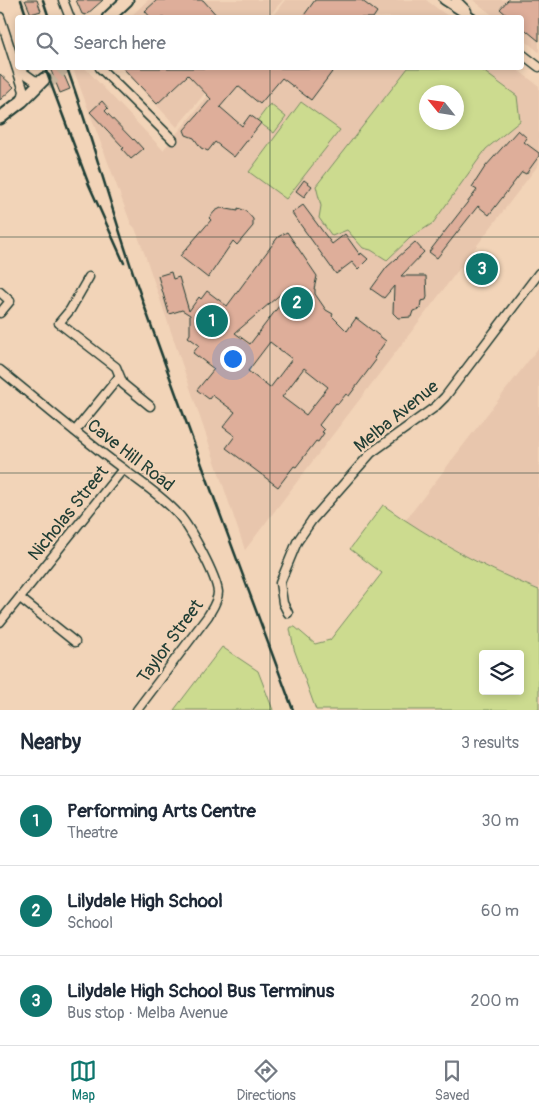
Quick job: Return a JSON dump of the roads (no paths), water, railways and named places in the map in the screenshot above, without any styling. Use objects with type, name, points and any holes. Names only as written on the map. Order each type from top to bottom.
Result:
[{"type":"main road","points":[[111,15],[127,0]]},
{"type":"main road","points":[[0,118],[45,82]]},
{"type":"street","points":[[63,0],[69,15]]},
{"type":"street","points":[[444,0],[468,15]]},
{"type":"street","points":[[456,0],[470,15]]},
{"type":"street","points":[[0,17],[15,62]]},
{"type":"street","points":[[524,56],[539,67]]},
{"type":"street","points":[[18,70],[24,91],[22,101]]},
{"type":"street","points":[[20,70],[34,80],[45,82]]},
{"type":"street","points":[[103,70],[173,140]]},
{"type":"street","name":"Melba Avenue","points":[[288,614],[283,602],[280,583],[297,542],[312,520],[371,453],[435,407],[445,397],[539,273]]},
{"type":"street","points":[[89,276],[70,310],[59,323],[116,367],[123,384],[150,406]]},
{"type":"street","points":[[0,292],[10,300],[0,314]]},
{"type":"street","name":"Cave Hill Road","points":[[0,370],[122,469],[163,499],[194,534],[216,586]]},
{"type":"street","points":[[75,431],[119,378]]},
{"type":"street","name":"Nicholas Street","points":[[0,622],[122,469]]},
{"type":"street","name":"Taylor Street","points":[[138,710],[208,616],[217,600],[218,591],[216,586]]},
{"type":"street","points":[[20,598],[75,642]]},
{"type":"tunnel","points":[[47,85],[63,70]]},
{"type":"railway","points":[[21,0],[26,15]]},
{"type":"railway","points":[[43,0],[48,15]]},
{"type":"railway","points":[[46,70],[89,185],[124,263]]},
{"type":"railway","points":[[68,70],[144,305],[293,710]]},
{"type":"place","name":"Lilydale High School Bus Terminus","points":[[482,269]]},
{"type":"place","name":"Lilydale High School","points":[[297,303]]},
{"type":"place","name":"Performing Arts Centre","points":[[212,321]]}]
